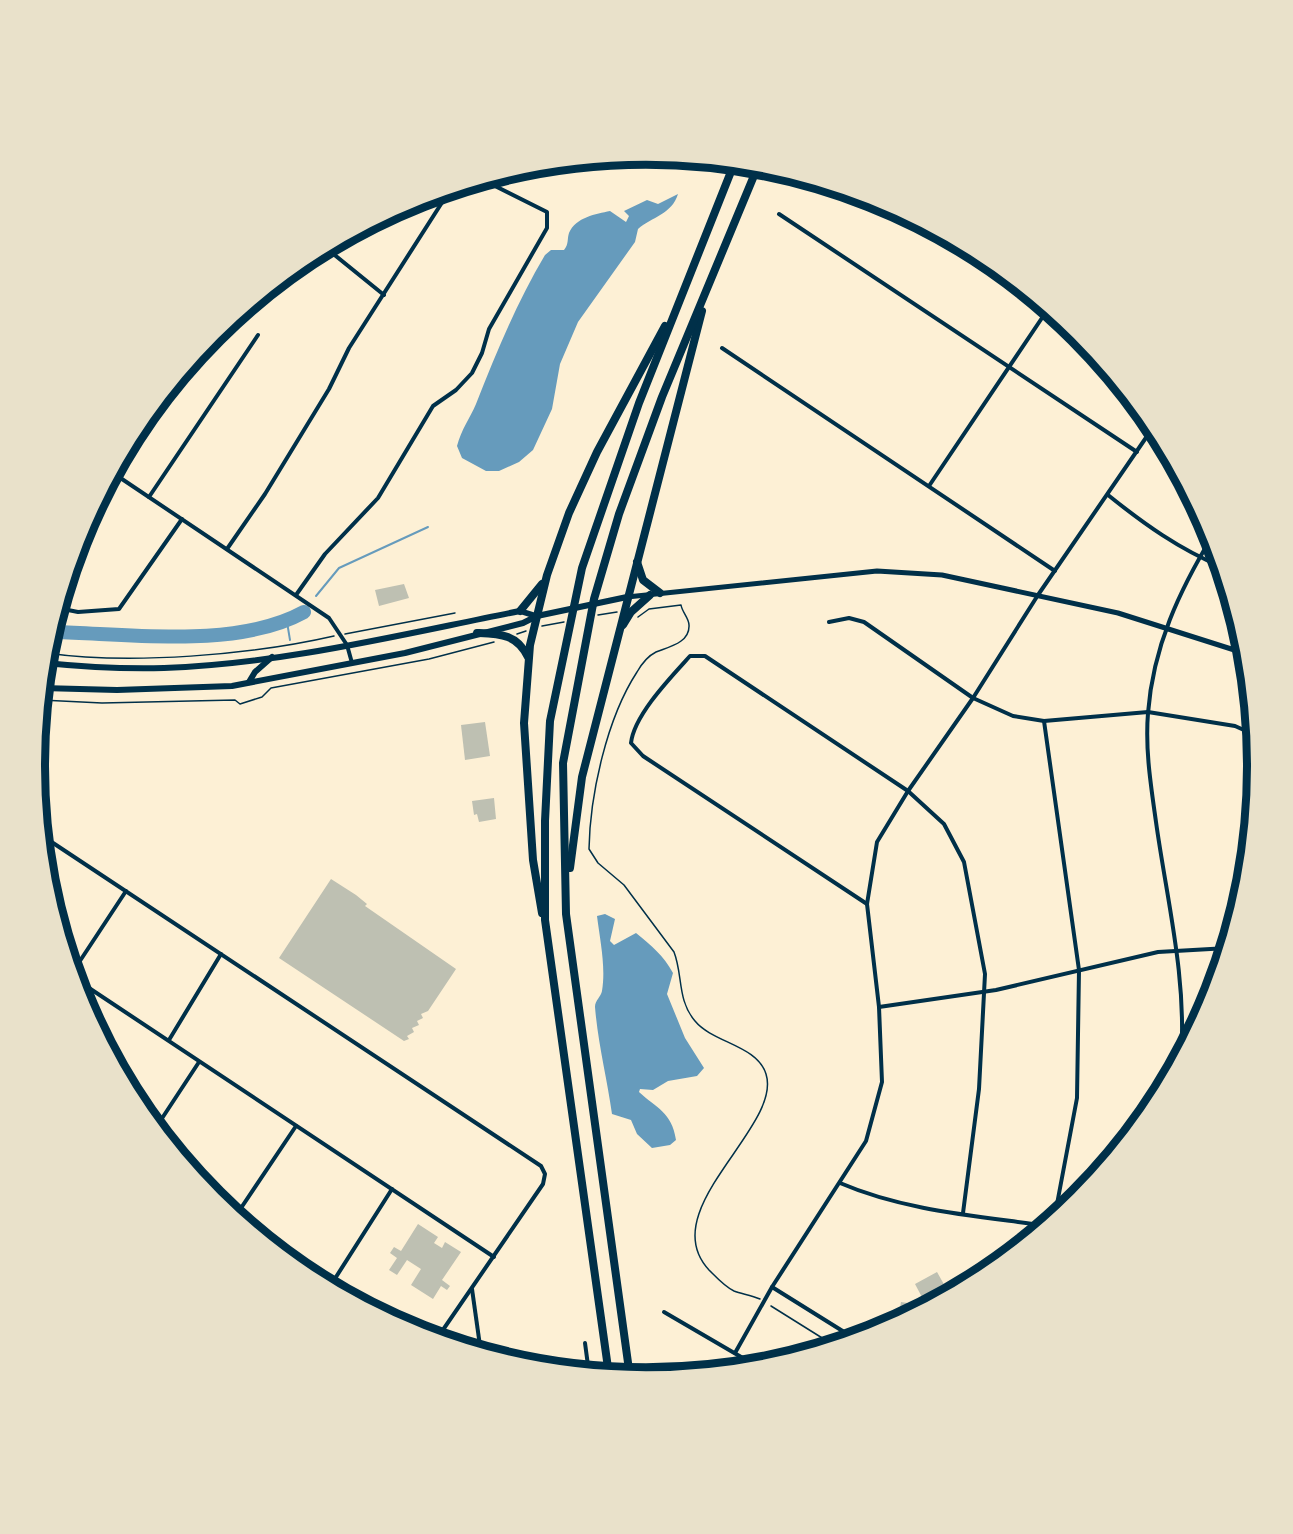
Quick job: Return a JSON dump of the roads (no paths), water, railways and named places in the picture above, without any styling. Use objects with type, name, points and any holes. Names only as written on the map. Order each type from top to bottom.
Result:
[{"type":"highway","points":[[608,1367],[545,920],[545,821],[550,721],[567,625],[582,568],[639,403],[731,172]]},
{"type":"highway","points":[[629,1368],[566,914],[563,763],[587,630],[619,514],[662,397],[754,175]]},
{"type":"highway","points":[[566,914],[578,796],[627,611],[627,597],[712,273]]},
{"type":"highway","points":[[545,920],[540,907],[533,860],[524,723],[529,658],[534,628],[547,575],[582,483],[682,292]]},
{"type":"highway","points":[[637,558],[644,580],[660,593]]},
{"type":"highway","points":[[520,611],[538,591],[547,575]]},
{"type":"highway","points":[[627,611],[650,594]]},
{"type":"highway","points":[[477,633],[497,634],[513,639],[524,648],[529,658]]},
{"type":"main road","points":[[50,688],[117,690],[232,686],[352,663],[523,623],[537,616],[627,597],[898,571],[942,575],[1038,595],[1166,627],[1236,650]]},
{"type":"main road","points":[[55,663],[164,668],[273,657],[520,611],[537,616]]},
{"type":"main road","points":[[249,682],[255,672],[273,657]]},
{"type":"street","points":[[296,595],[325,554],[378,498],[433,406],[456,390],[472,373],[482,353],[489,329],[548,222],[547,212],[494,185]]},
{"type":"street","points":[[227,549],[283,465],[329,389],[349,348],[443,201]]},
{"type":"street","points":[[779,214],[1137,452]]},
{"type":"street","points":[[333,254],[384,295]]},
{"type":"street","points":[[929,486],[1044,316]]},
{"type":"street","points":[[149,497],[258,335]]},
{"type":"street","points":[[722,348],[1055,570]]},
{"type":"street","points":[[735,1353],[772,1287],[866,1141],[882,1082],[879,1007],[867,904],[877,842],[908,791],[973,698],[1038,595],[1148,435]]},
{"type":"street","points":[[120,478],[329,618],[347,645],[352,663]]},
{"type":"street","points":[[1108,495],[1154,531],[1212,563]]},
{"type":"street","points":[[65,610],[118,609],[182,519]]},
{"type":"street","points":[[1181,1041],[1178,950],[1148,766],[1148,712],[1158,655],[1166,627],[1179,594],[1206,547]]},
{"type":"street","points":[[830,622],[849,618],[864,622],[973,698],[999,711],[1044,721],[1148,712],[1235,726],[1247,731]]},
{"type":"street","points":[[867,904],[644,756],[631,742],[632,732],[664,685],[690,656],[702,654],[908,791],[944,824],[964,862],[981,947],[984,992],[980,1089],[963,1214]]},
{"type":"street","points":[[1044,721],[1079,970],[1077,1098],[1057,1206]]},
{"type":"street","points":[[49,841],[541,1166],[545,1174],[543,1184],[441,1333]]},
{"type":"street","points":[[78,963],[126,891]]},
{"type":"street","points":[[879,1007],[984,992],[1158,952],[1220,948]]},
{"type":"street","points":[[169,1040],[221,954]]},
{"type":"street","points":[[87,987],[494,1257]]},
{"type":"street","points":[[160,1121],[199,1062]]},
{"type":"street","points":[[240,1210],[296,1126]]},
{"type":"street","points":[[840,1183],[891,1201],[1037,1224]]},
{"type":"street","points":[[333,1280],[392,1189]]},
{"type":"street","points":[[772,1287],[848,1334]]},
{"type":"street","points":[[472,1288],[479,1345]]},
{"type":"street","points":[[664,1312],[746,1360]]},
{"type":"street","points":[[585,1343],[588,1365]]},
{"type":"water","points":[[678,194],[666,211],[638,229],[635,242],[578,322],[560,364],[552,409],[533,450],[519,462],[499,471],[486,471],[462,458],[457,446],[461,435],[516,309],[545,255],[551,250],[564,250],[572,228],[587,217],[610,211],[626,222],[629,216],[624,211],[647,200],[658,204]]},
{"type":"water","points":[[605,914],[615,919],[610,941],[614,945],[636,933],[666,961],[673,973],[667,994],[685,1038],[704,1068],[697,1076],[668,1081],[653,1090],[640,1089],[639,1092],[671,1123],[676,1140],[670,1145],[652,1148],[637,1134],[631,1120],[612,1114],[595,1007],[602,991],[603,973],[597,916]]},
{"type":"waterway","points":[[316,596],[339,568],[428,527]]},
{"type":"waterway","points":[[61,632],[183,637],[216,635],[277,624],[304,612]]},
{"type":"waterway","points":[[287,622],[290,640]]}]
